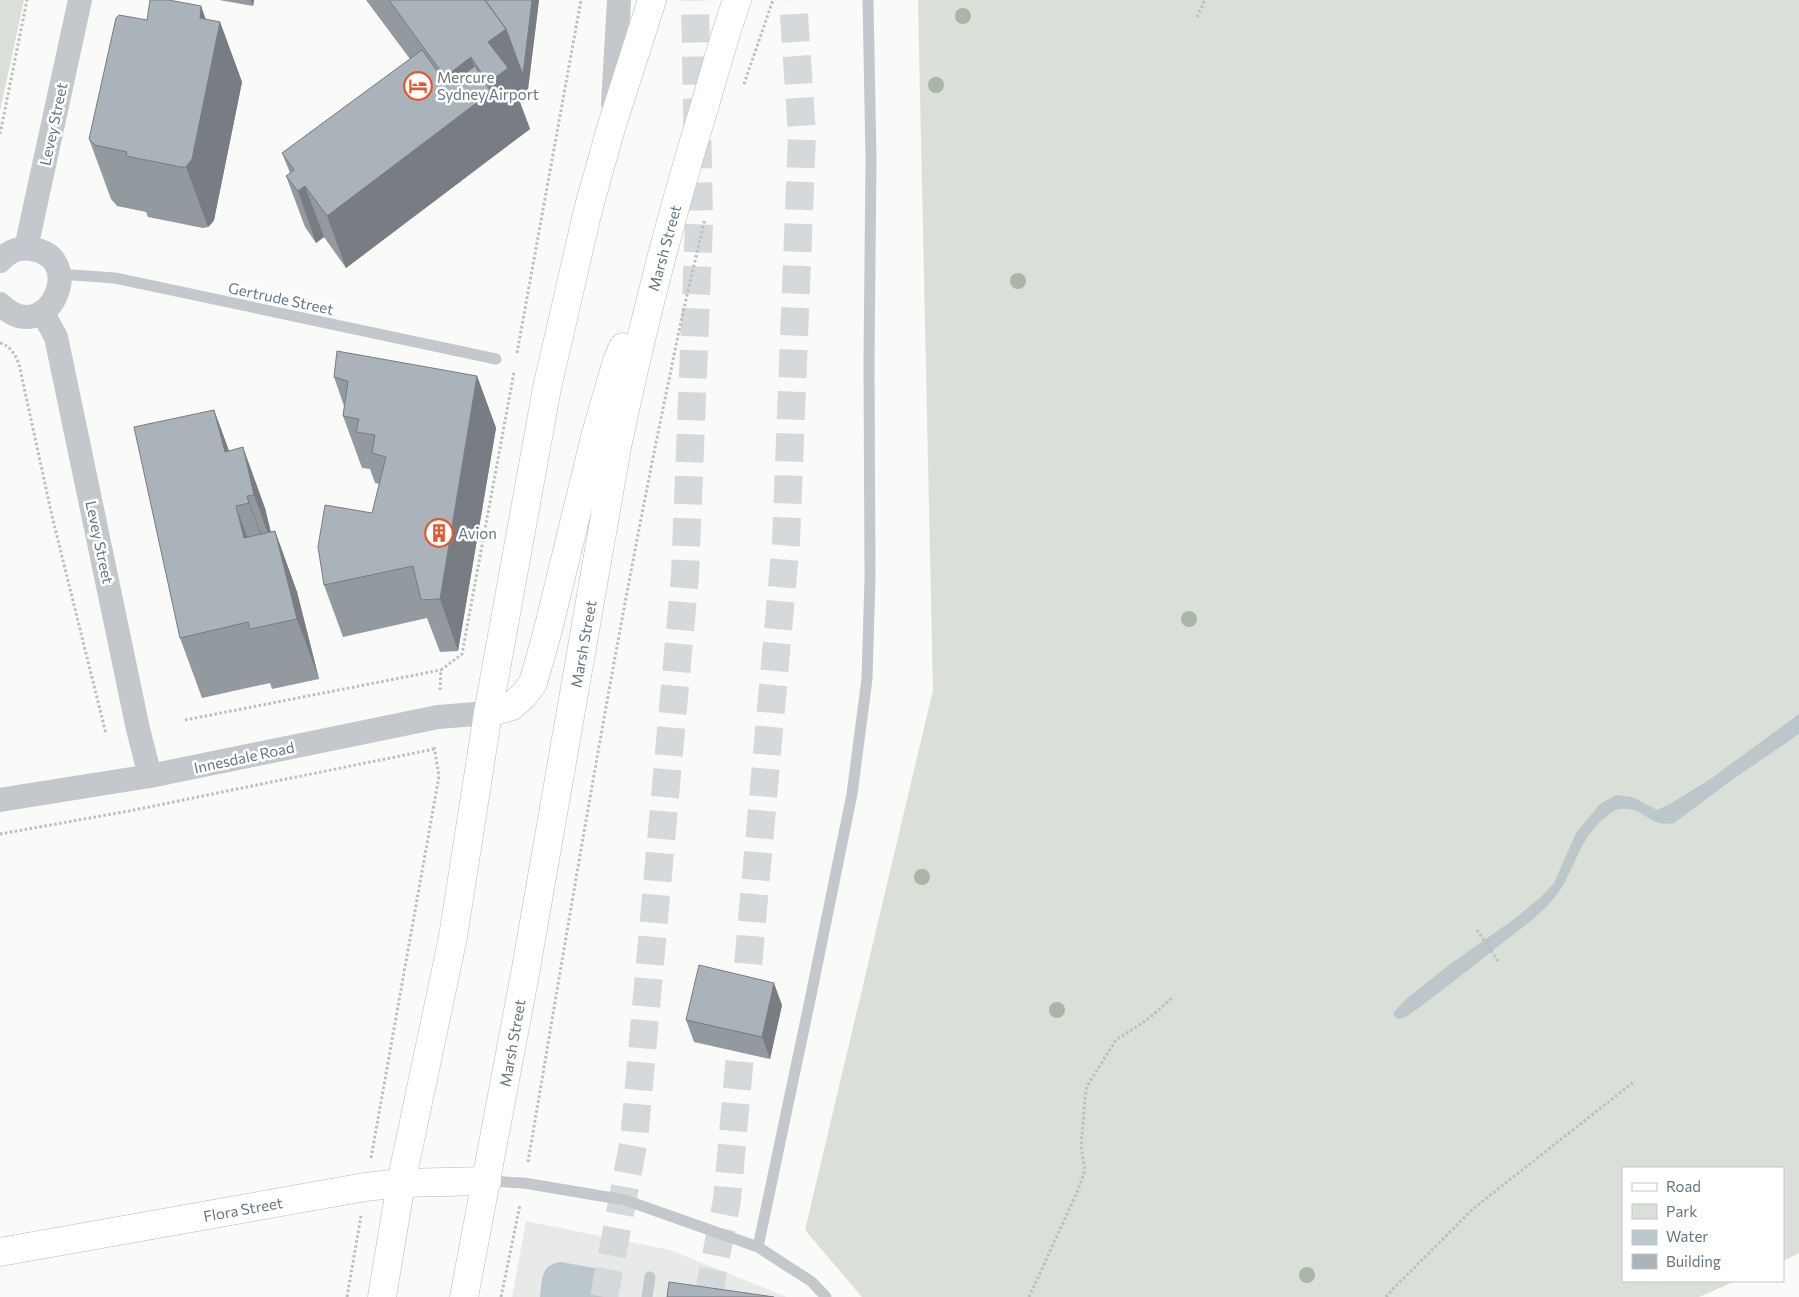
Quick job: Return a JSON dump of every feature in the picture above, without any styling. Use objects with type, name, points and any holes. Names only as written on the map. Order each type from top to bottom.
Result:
[{"type":"main road","points":[[382,1297],[401,1183],[453,937],[488,713],[549,378],[586,219],[611,128],[652,0]]},
{"type":"main road","name":"Marsh Street","points":[[464,1297],[472,1245],[487,1181],[617,447],[634,364],[693,142],[737,0]]},
{"type":"main road","points":[[488,713],[512,706],[533,683],[548,630],[595,437],[617,361],[662,256]]},
{"type":"main road","name":"Flora Street","points":[[0,1252],[338,1192],[401,1183],[487,1181]]},
{"type":"street","name":"Levey Street","points":[[26,248],[80,0]]},
{"type":"street","points":[[611,128],[619,0]]},
{"type":"street","points":[[0,261],[15,250],[35,249],[50,258],[59,274],[60,283],[55,300],[42,312],[23,316],[6,310],[0,304]]},
{"type":"street","name":"Levey Street","points":[[42,312],[56,337],[138,729],[150,776]]},
{"type":"street","name":"Innesdale Road","points":[[0,800],[150,776],[430,719],[488,713]]},
{"type":"lane","points":[[758,1247],[852,794],[867,679],[870,578],[869,361],[871,159],[868,0]]},
{"type":"lane","name":"Gertrude Street","points":[[59,274],[115,278],[496,360]]},
{"type":"lane","points":[[487,1181],[524,1183],[625,1200],[758,1247],[812,1282],[826,1297]]},
{"type":"lane","points":[[647,1297],[650,1277]]},
{"type":"path","points":[[0,134],[27,0]]},
{"type":"path","points":[[547,186],[581,0]]},
{"type":"path","points":[[743,89],[773,0]]},
{"type":"path","points":[[1197,17],[1205,0]]},
{"type":"path","points":[[501,1297],[524,1183],[576,878],[630,582],[671,370],[705,216]]},
{"type":"path","points":[[0,343],[4,344],[14,353],[19,364],[52,516],[106,734]]},
{"type":"path","points":[[185,720],[441,670]]},
{"type":"path","points":[[1477,930],[1498,961]]},
{"type":"path","points":[[1029,1297],[1078,1190],[1085,1170],[1081,1146],[1087,1086],[1116,1040],[1147,1020],[1172,998]]},
{"type":"path","points":[[1386,1297],[1474,1208],[1635,1081]]},
{"type":"shaded area","points":[[526,1221],[670,1250],[787,1297],[512,1297]]},
{"type":"green space","points":[[0,0],[24,0],[0,111]]},
{"type":"green space","points":[[918,0],[1799,0],[1799,1253],[1784,1260],[1784,1167],[1622,1167],[1622,1282],[1734,1282],[1699,1297],[862,1297],[805,1230],[933,690]]},
{"type":"water","points":[[1799,714],[1799,734],[1674,823],[1665,824],[1657,822],[1631,809],[1614,811],[1609,814],[1593,829],[1586,839],[1558,893],[1544,909],[1418,1009],[1406,1017],[1396,1018],[1393,1013],[1406,999],[1541,897],[1554,883],[1576,833],[1600,804],[1616,795],[1632,797],[1657,810],[1709,780]]},
{"type":"water","points":[[561,1262],[599,1269],[606,1274],[610,1281],[609,1297],[540,1297],[543,1274],[549,1266]]},
{"type":"building","points":[[150,0],[169,0],[201,6],[200,18],[220,22],[192,159],[186,167],[126,156],[127,152],[95,145],[89,139],[116,18],[119,15],[147,20]]},
{"type":"building","points":[[389,0],[485,0],[506,29],[488,42],[508,68],[488,83],[471,57],[445,77]]},
{"type":"building","points":[[485,0],[532,0],[523,75],[506,29]]},
{"type":"building","points":[[422,50],[448,86],[475,66],[491,92],[327,216],[305,186],[298,191],[286,176],[294,170],[282,153]]},
{"type":"building","points":[[337,351],[477,376],[440,599],[421,600],[413,566],[324,585],[318,547],[325,505],[372,513],[386,457],[372,453],[375,435],[356,432],[359,419],[343,416],[348,381],[334,377]]},
{"type":"building","points":[[214,410],[225,452],[243,447],[254,495],[247,496],[249,503],[236,506],[244,538],[275,531],[297,619],[250,629],[248,622],[180,638],[134,427]]},
{"type":"building","points":[[699,965],[774,983],[762,1037],[686,1020]]},
{"type":"building","points":[[669,1282],[774,1297],[667,1297]]},
{"type":"tunnel","points":[[604,1297],[634,1140],[685,575],[699,223],[695,0]]},
{"type":"tunnel","points":[[708,1297],[727,1200],[786,541],[802,134],[793,0]]},
{"type":"place","name":"Mercure Sydney Airport","points":[[418,86]]},
{"type":"place","name":"Avion","points":[[439,533]]}]
